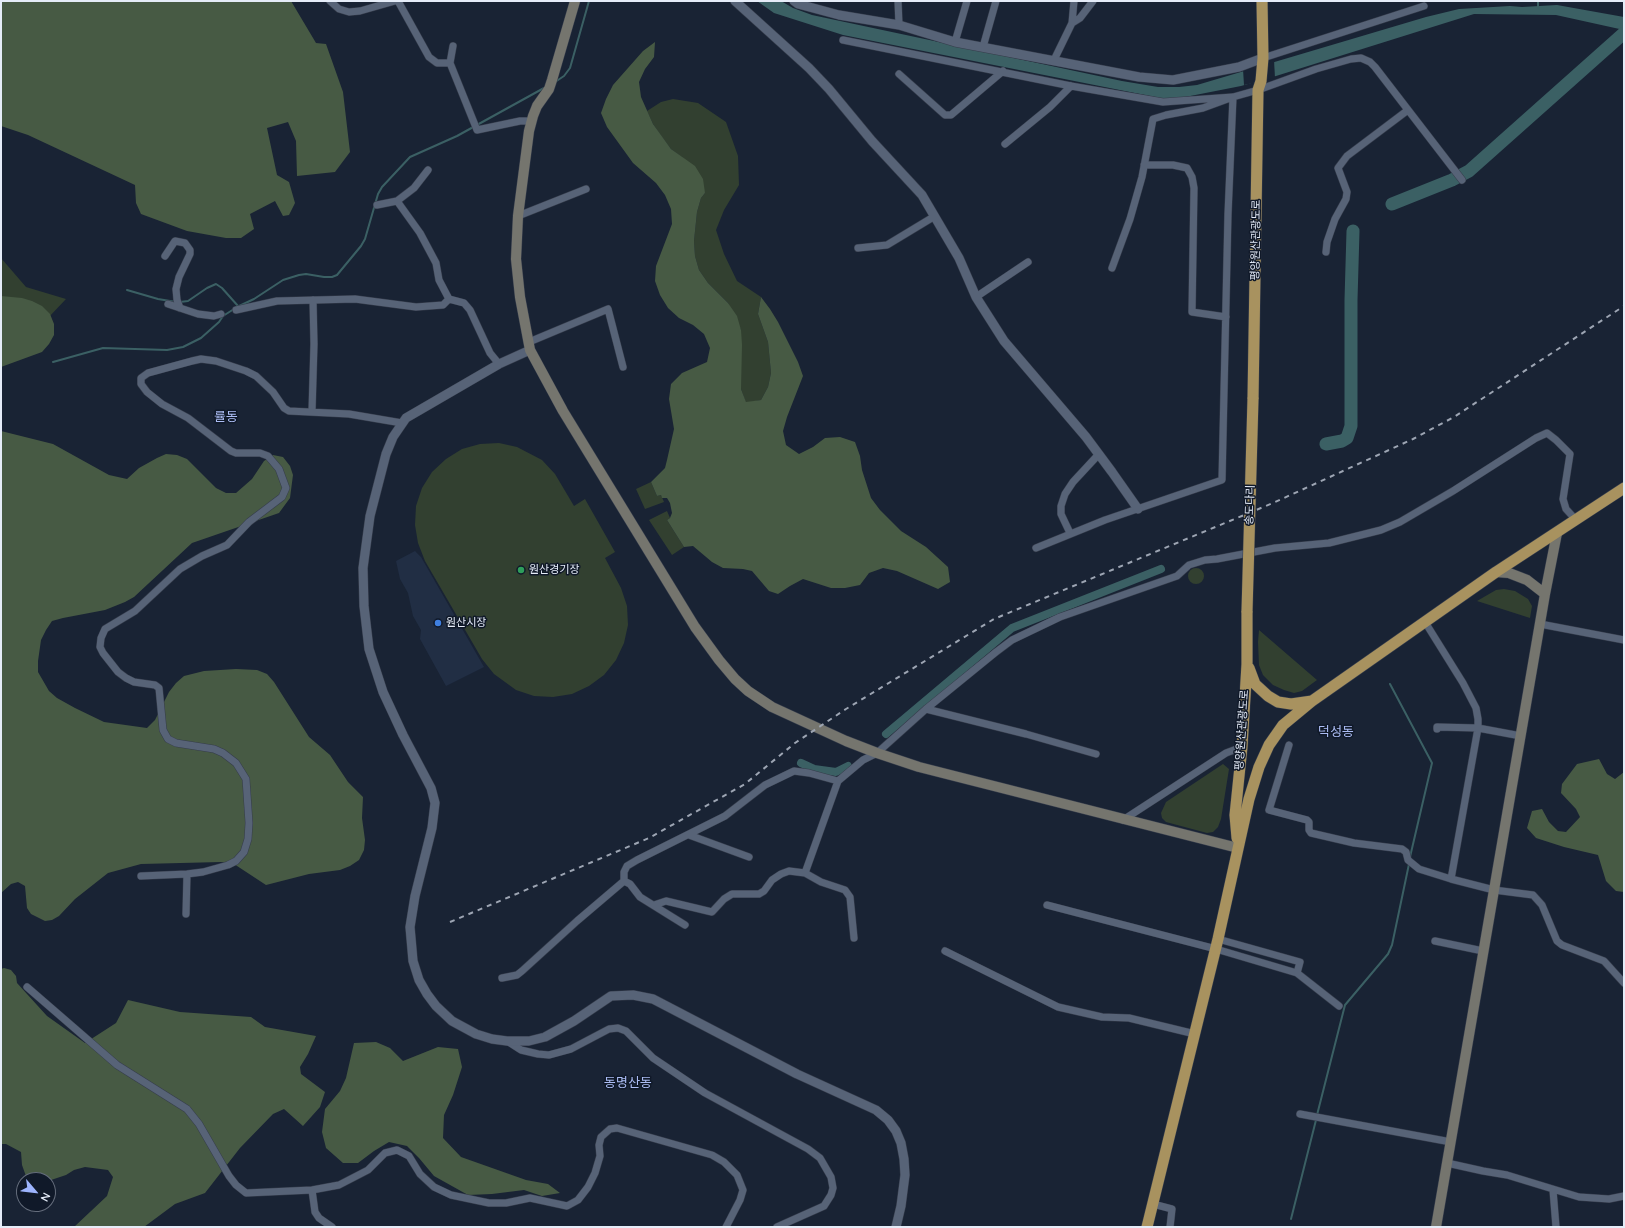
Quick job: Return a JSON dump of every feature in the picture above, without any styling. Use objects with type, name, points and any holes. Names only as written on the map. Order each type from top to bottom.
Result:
[{"type":"highway","points":[[1262,1],[1262,60]]},
{"type":"highway","name":"평양원산관광도로","points":[[1253,399],[1259,85],[1262,60]]},
{"type":"highway","name":"송도다리","points":[[1247,611],[1253,399]]},
{"type":"highway","points":[[1147,1227],[1217,944],[1249,799],[1259,767],[1269,744],[1283,726],[1312,701],[1496,572],[1624,488]]},
{"type":"highway","name":"평양원산관광도로","points":[[1238,848],[1235,815],[1242,747],[1247,664],[1247,611]]},
{"type":"highway","points":[[1247,664],[1255,684],[1268,696],[1278,702],[1291,704],[1312,701]]},
{"type":"main road","points":[[575,1],[550,84],[537,106],[532,121],[518,216],[516,259],[520,297],[529,346],[563,411],[695,627],[731,674],[748,691],[772,707],[846,741],[877,753],[919,767],[1238,848]]},
{"type":"main road","points":[[1436,1227],[1545,594],[1557,533]]},
{"type":"main road","points":[[1496,572],[1509,573],[1527,580],[1545,594]]},
{"type":"street","points":[[330,1],[338,9],[349,12],[360,11],[395,1]]},
{"type":"street","points":[[398,1],[429,57],[437,63],[450,63]]},
{"type":"street","points":[[735,1],[809,68],[829,89],[872,141],[922,195],[959,258],[976,297],[1004,341],[1099,454],[1138,509]]},
{"type":"street","points":[[794,1],[798,4],[839,15],[899,25],[955,42],[1139,77],[1173,80],[1239,67],[1424,6]]},
{"type":"street","points":[[898,1],[899,25]]},
{"type":"street","points":[[955,42],[967,1]]},
{"type":"street","points":[[983,47],[996,1]]},
{"type":"street","points":[[1054,60],[1072,23],[1074,1]]},
{"type":"street","points":[[1072,23],[1080,18],[1094,1]]},
{"type":"street","points":[[843,40],[1003,71],[1071,86],[1163,102],[1233,97]]},
{"type":"street","points":[[453,46],[450,63],[477,130],[520,121],[532,121]]},
{"type":"street","points":[[1112,268],[1130,219],[1144,165],[1153,119],[1203,108],[1233,97],[1259,85],[1351,59],[1361,58],[1370,62],[1375,67],[1462,180]]},
{"type":"street","points":[[899,74],[945,115],[951,115],[1003,71]]},
{"type":"street","points":[[1006,144],[1050,107],[1071,86]]},
{"type":"street","points":[[1036,548],[1070,533],[1222,480],[1233,97]]},
{"type":"street","points":[[1326,252],[1327,242],[1335,219],[1346,199],[1347,192],[1338,168],[1347,156],[1408,110]]},
{"type":"street","points":[[1144,165],[1173,165],[1187,168],[1192,177],[1194,188],[1192,312],[1226,317]]},
{"type":"street","points":[[377,205],[397,201],[414,188],[428,170]]},
{"type":"street","points":[[518,216],[586,189]]},
{"type":"street","points":[[397,201],[420,233],[436,263],[439,280],[449,299],[464,304],[470,310],[490,353],[499,364]]},
{"type":"street","points":[[858,248],[887,245],[935,216]]},
{"type":"street","points":[[165,256],[175,241],[185,243],[190,250],[190,254],[177,283],[178,304]]},
{"type":"street","points":[[976,297],[1028,262]]},
{"type":"street","points":[[236,310],[277,301],[355,299],[416,307],[443,305],[449,299]]},
{"type":"street","points":[[312,411],[313,300]]},
{"type":"street","points":[[168,304],[178,304],[208,316],[221,314]]},
{"type":"street","points":[[623,367],[608,310],[529,346],[406,418],[393,437],[386,454],[370,516],[363,568],[364,606],[369,649],[376,673],[400,729],[431,788],[435,803],[432,828],[412,913],[411,942],[419,980],[427,994],[444,1015],[476,1034],[492,1039],[507,1041],[529,1040],[545,1037],[574,1021],[612,996],[633,995],[654,999],[797,1074],[876,1110],[888,1120],[896,1131],[901,1143],[904,1158],[905,1175],[896,1227]]},
{"type":"street","points":[[141,876],[187,874],[228,865],[236,861],[244,852],[248,839],[249,823],[246,779],[236,763],[223,753],[214,749],[176,742],[168,739],[163,730],[159,688],[155,685],[134,682],[118,672],[103,653],[100,647],[100,638],[105,629],[139,608],[180,569],[202,556],[227,545],[249,522],[282,497],[286,488],[279,469],[268,456],[260,453],[236,453],[231,451],[188,418],[162,404],[147,392],[141,384],[141,378],[148,373],[192,361],[201,359],[216,360],[256,376],[273,392],[284,408],[289,411],[349,414],[402,423]]},
{"type":"street","points":[[805,873],[838,781],[864,760],[877,753],[963,678],[1012,640],[1060,617],[1177,576],[1189,565],[1204,560],[1275,548],[1329,543],[1381,530],[1400,522],[1453,491],[1536,438],[1547,433],[1570,454],[1563,499],[1566,510],[1576,520]]},
{"type":"street","points":[[1070,533],[1062,514],[1061,506],[1065,494],[1073,482],[1099,454]]},
{"type":"street","points":[[1425,622],[1452,665],[1477,712],[1478,728],[1451,879]]},
{"type":"street","points":[[1540,624],[1624,640]]},
{"type":"street","points":[[926,709],[1026,734],[1096,754]]},
{"type":"street","points":[[1437,729],[1437,727],[1478,728],[1521,736]]},
{"type":"street","points":[[1289,746],[1269,810],[1307,820],[1309,822],[1309,830],[1311,833],[1354,843],[1402,849],[1406,852],[1410,861],[1419,869],[1494,890],[1533,895],[1542,905],[1557,941],[1562,945],[1604,962],[1624,983]]},
{"type":"street","points":[[1123,820],[1226,753],[1242,747]]},
{"type":"street","points":[[502,978],[512,976],[522,971],[624,881],[624,872],[627,866],[637,860],[725,816],[765,785],[794,771],[809,773],[838,781]]},
{"type":"street","points":[[689,835],[749,857]]},
{"type":"street","points":[[654,905],[666,901],[712,912],[724,898],[732,894],[759,894],[764,891],[772,880],[781,874],[788,871],[805,873],[821,882],[845,890],[850,897],[854,938]]},
{"type":"street","points":[[186,914],[187,874]]},
{"type":"street","points":[[624,881],[630,884],[640,897],[685,925]]},
{"type":"street","points":[[1047,905],[1300,962],[1297,973]]},
{"type":"street","points":[[1435,941],[1483,951]]},
{"type":"street","points":[[1217,944],[1297,973],[1339,1006]]},
{"type":"street","points":[[946,951],[1058,1007],[1102,1017],[1129,1018],[1195,1034]]},
{"type":"street","points":[[26,987],[117,1065],[187,1109],[199,1124],[229,1176],[236,1185],[246,1193],[312,1190],[339,1185],[368,1170],[385,1153],[397,1150],[409,1156],[420,1174],[434,1187],[451,1195],[489,1204],[506,1203],[530,1198],[567,1206],[578,1200],[590,1182],[599,1163],[599,1145],[601,1137],[610,1129],[616,1128],[712,1155],[724,1162],[737,1175],[743,1190],[740,1200],[726,1227]]},
{"type":"street","points":[[507,1041],[521,1050],[549,1055],[571,1050],[609,1029],[622,1029],[626,1031],[653,1058],[705,1093],[808,1149],[820,1158],[831,1177],[833,1188],[831,1195],[824,1206],[777,1227]]},
{"type":"street","points":[[1300,1114],[1451,1142]]},
{"type":"street","points":[[1447,1163],[1507,1175],[1566,1194],[1592,1199],[1608,1199],[1624,1196]]},
{"type":"street","points":[[312,1190],[315,1212],[319,1218],[332,1227]]},
{"type":"street","points":[[1553,1190],[1556,1227]]},
{"type":"street","points":[[1153,1204],[1172,1209],[1170,1227]]},
{"type":"shaded area","points":[[1,1],[291,1],[316,43],[326,44],[343,92],[350,152],[335,172],[297,176],[296,141],[288,122],[267,128],[277,175],[289,182],[295,203],[289,215],[283,216],[275,201],[250,214],[254,229],[241,238],[226,238],[187,231],[141,214],[136,203],[135,185],[28,135],[1,126]]},
{"type":"shaded area","points":[[757,1],[781,1],[793,8],[812,15],[1122,81],[1158,87],[1197,85],[1426,17],[1459,9],[1557,5],[1624,17],[1624,30],[1556,15],[1474,14],[1241,86],[1170,100],[843,35],[774,13]]},
{"type":"shaded area","points":[[655,42],[654,57],[645,69],[639,82],[641,97],[653,124],[671,149],[695,166],[703,179],[705,193],[701,198],[697,212],[694,241],[695,256],[699,270],[708,283],[728,303],[737,316],[741,330],[742,345],[741,389],[746,402],[761,400],[768,387],[771,373],[768,342],[758,314],[761,297],[778,322],[798,362],[803,376],[783,431],[786,445],[799,454],[813,447],[825,438],[840,437],[855,442],[871,498],[880,510],[901,531],[926,547],[948,567],[950,582],[938,589],[897,571],[883,568],[869,573],[860,585],[845,588],[831,588],[803,579],[778,594],[769,591],[752,571],[723,568],[712,562],[693,546],[684,547],[667,520],[670,518],[672,513],[670,503],[667,498],[662,498],[661,495],[657,496],[651,482],[665,468],[674,429],[669,399],[671,384],[682,373],[707,362],[710,348],[704,334],[693,325],[679,318],[668,308],[660,295],[655,281],[656,266],[672,224],[671,209],[665,195],[656,183],[633,163],[607,127],[601,113],[613,85],[643,51]]},
{"type":"shaded area","points":[[673,99],[698,103],[726,122],[738,156],[739,185],[724,210],[716,230],[724,254],[737,281],[761,297],[758,314],[768,342],[771,373],[768,387],[761,400],[746,403],[741,389],[741,330],[728,303],[708,283],[699,270],[695,256],[694,241],[697,212],[701,198],[705,193],[683,158],[671,149],[662,137],[653,124],[647,111],[661,102]]},
{"type":"shaded area","points":[[1,258],[26,287],[66,299],[31,336],[1,332]]},
{"type":"shaded area","points":[[1,296],[22,298],[42,306],[50,314],[54,324],[54,335],[42,352],[1,367]]},
{"type":"shaded area","points":[[1,431],[53,444],[109,475],[127,479],[139,468],[157,458],[166,454],[177,455],[187,459],[216,488],[226,493],[236,493],[252,479],[264,461],[273,455],[283,457],[290,466],[293,475],[290,498],[279,513],[192,543],[134,597],[125,602],[105,610],[52,621],[41,640],[38,672],[49,691],[57,698],[75,708],[104,722],[147,728],[155,720],[169,692],[184,676],[204,671],[236,669],[257,670],[267,674],[274,682],[309,737],[330,755],[348,782],[363,797],[362,818],[365,840],[364,850],[359,860],[340,870],[309,874],[266,885],[234,864],[221,862],[141,864],[108,873],[75,899],[59,916],[52,920],[45,921],[31,914],[27,908],[25,886],[18,882],[11,884],[1,893]]},
{"type":"shaded area","name":"원산경기장","points":[[499,443],[517,447],[542,460],[555,474],[574,506],[585,499],[615,552],[605,558],[621,588],[627,606],[628,625],[624,643],[616,660],[604,675],[589,686],[572,694],[553,697],[534,696],[516,690],[494,674],[482,659],[425,561],[418,543],[415,525],[416,506],[422,488],[432,472],[446,459],[462,449],[480,444]]},
{"type":"shaded area","points":[[651,482],[657,496],[661,495],[664,502],[645,509],[636,489]]},
{"type":"shaded area","points":[[667,511],[670,518],[667,520],[684,547],[672,555],[649,520]]},
{"type":"shaded area","name":"원산시장","points":[[415,551],[421,557],[484,667],[446,686],[420,639],[421,630],[413,616],[408,593],[400,579],[396,561]]},
{"type":"shaded area","points":[[1196,568],[1202,570],[1204,576],[1202,582],[1196,584],[1190,582],[1188,576],[1190,570]]},
{"type":"shaded area","points":[[1504,589],[1515,591],[1528,599],[1532,606],[1530,618],[1477,601],[1496,590]]},
{"type":"shaded area","points":[[1259,630],[1317,680],[1302,691],[1294,693],[1273,685],[1263,675],[1259,665]]},
{"type":"shaded area","points":[[1599,759],[1607,774],[1615,779],[1624,772],[1624,892],[1616,891],[1606,881],[1598,855],[1564,847],[1536,838],[1527,828],[1532,811],[1542,809],[1549,822],[1558,831],[1566,832],[1580,817],[1576,809],[1561,793],[1562,784],[1577,764]]},
{"type":"shaded area","points":[[1223,764],[1229,769],[1221,819],[1218,827],[1213,832],[1207,833],[1166,822],[1162,818],[1161,813],[1166,802]]},
{"type":"shaded area","points":[[4,968],[11,970],[16,976],[17,983],[47,1016],[85,1043],[116,1023],[128,1000],[180,1012],[251,1017],[265,1027],[316,1036],[300,1067],[301,1074],[325,1092],[320,1107],[303,1126],[284,1109],[273,1114],[240,1148],[205,1193],[175,1204],[144,1227],[74,1227],[107,1196],[113,1177],[108,1170],[85,1167],[74,1170],[56,1178],[56,1172],[24,1172],[22,1165],[21,1152],[6,1144],[1,1144],[1,969]]},
{"type":"shaded area","points":[[376,1042],[390,1048],[403,1061],[438,1047],[458,1049],[462,1067],[453,1095],[444,1115],[443,1138],[461,1157],[526,1180],[548,1184],[560,1193],[542,1196],[524,1190],[468,1195],[434,1176],[407,1146],[389,1142],[358,1163],[343,1163],[326,1148],[322,1132],[325,1109],[340,1091],[346,1078],[354,1043]]},
{"type":"pier","points":[[1274,60],[1275,78],[1244,85],[1243,69]]},
{"type":"waterway","points":[[555,82],[564,76],[570,68],[589,1]]},
{"type":"waterway","points":[[1538,1],[1538,8]]},
{"type":"waterway","points":[[1392,204],[1452,180],[1469,171],[1624,33]]},
{"type":"waterway","points":[[237,307],[254,299],[283,280],[306,274],[324,277],[332,277],[337,275],[365,239],[378,194],[382,187],[410,157],[457,136],[544,88]]},
{"type":"waterway","points":[[1326,444],[1342,441],[1347,438],[1351,426],[1351,300],[1353,231]]},
{"type":"waterway","points":[[180,302],[188,301],[207,288],[216,284],[222,288],[238,306]]},
{"type":"waterway","points":[[127,290],[158,299],[176,302]]},
{"type":"waterway","points":[[53,362],[103,348],[167,350],[183,347],[201,338],[219,322],[223,316],[234,309]]},
{"type":"waterway","points":[[886,734],[1012,628],[1161,569]]},
{"type":"waterway","points":[[1390,684],[1432,763],[1410,857]]},
{"type":"waterway","points":[[801,763],[814,769],[836,772],[848,766]]},
{"type":"waterway","points":[[1317,1115],[1345,1005],[1388,954],[1392,945],[1409,864]]},
{"type":"waterway","points":[[1291,1219],[1316,1120]]},
{"type":"railway","points":[[450,922],[649,838],[745,784],[795,743],[846,709],[994,619],[1273,503],[1413,439],[1454,417],[1624,306]]},
{"type":"place","name":"원산경기장","points":[[521,570]]},
{"type":"place","name":"원산시장","points":[[438,623]]},
{"type":"district","name":"률동","points":[[226,417]]},
{"type":"district","name":"덕성동","points":[[1336,732]]},
{"type":"district","name":"동명산동","points":[[628,1083]]}]
